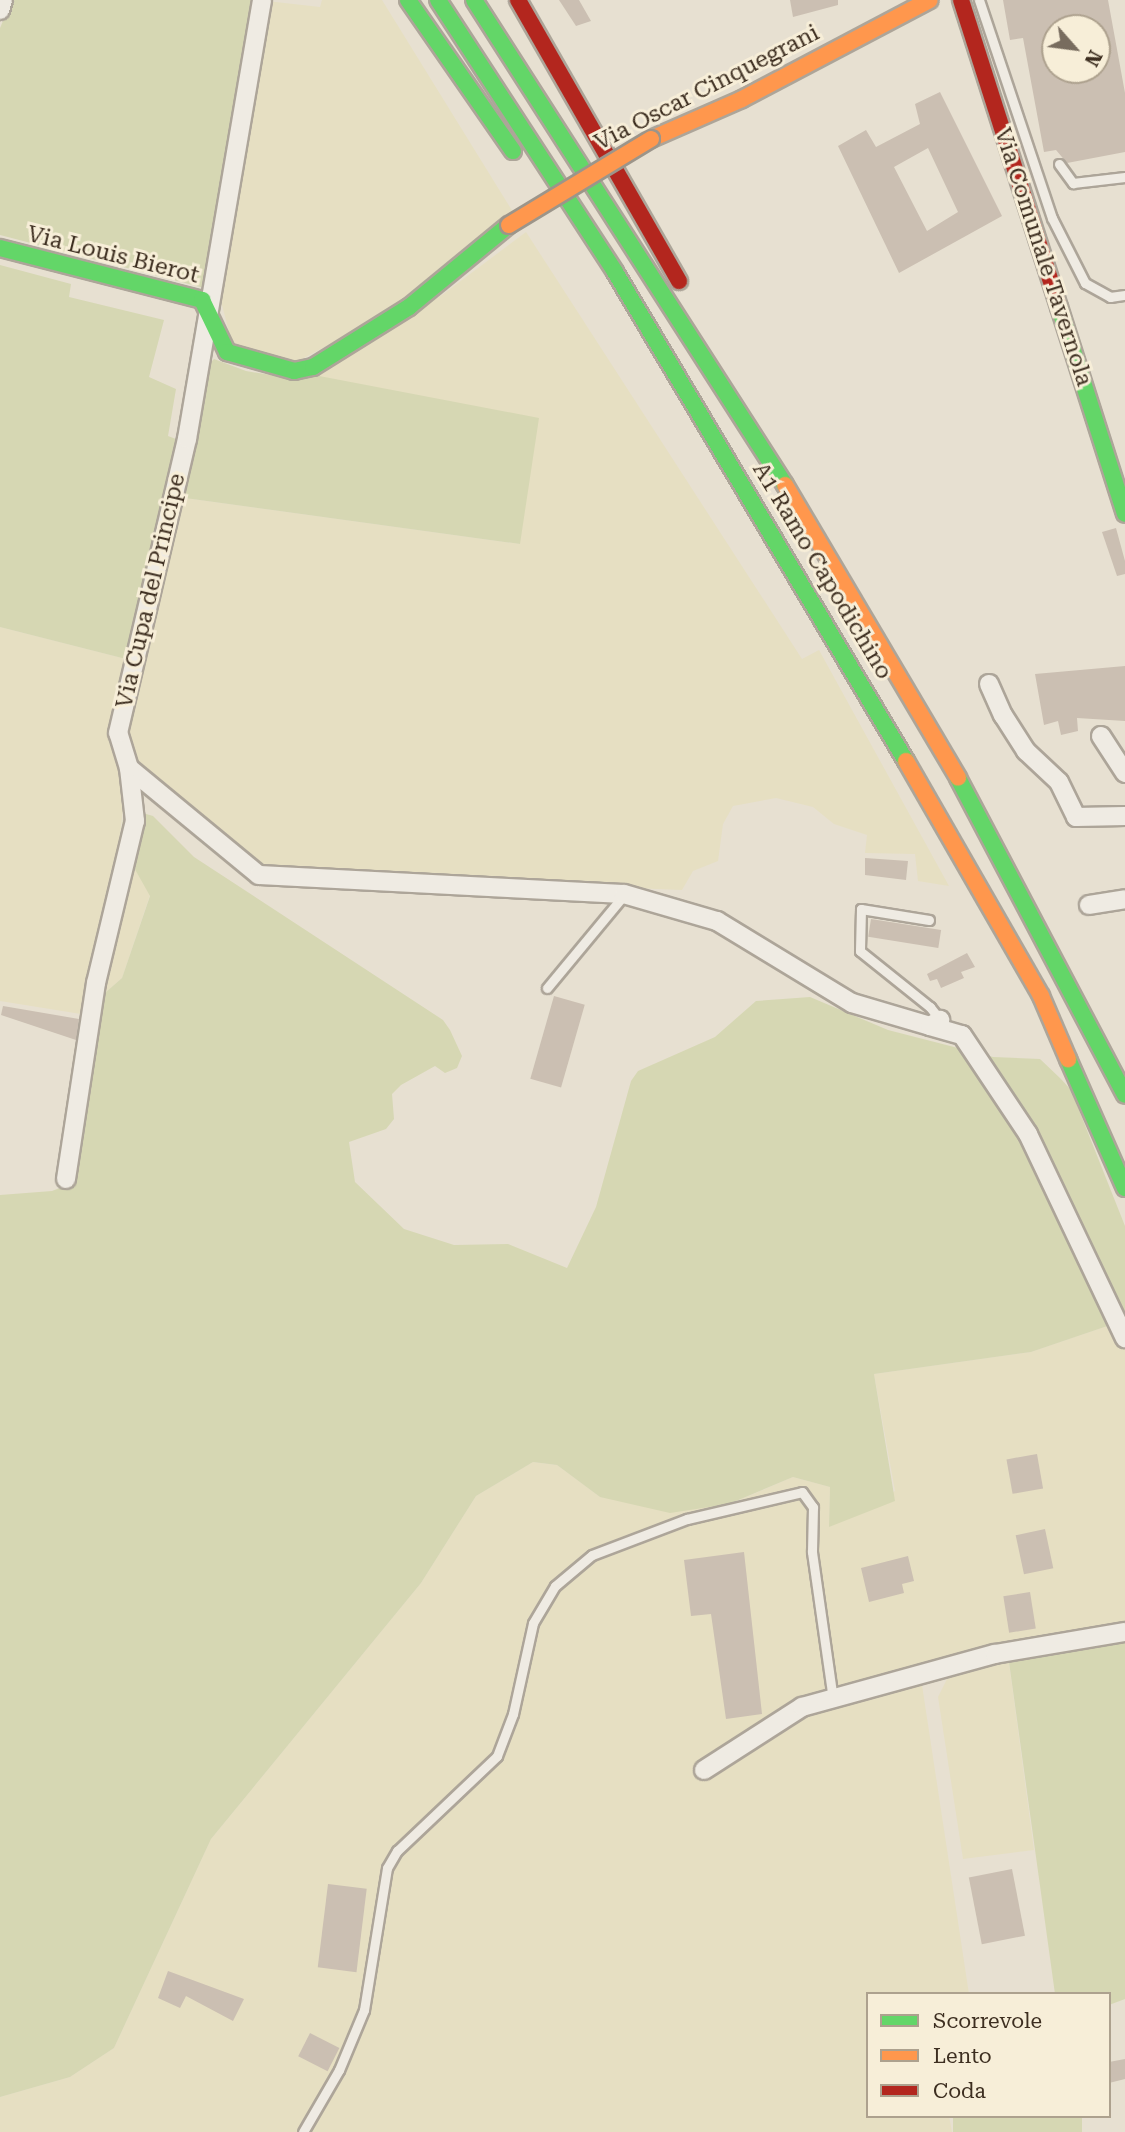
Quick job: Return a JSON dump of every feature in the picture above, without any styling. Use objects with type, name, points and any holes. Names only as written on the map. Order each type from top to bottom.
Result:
[{"type":"main road","points":[[408,0],[569,224],[615,272]]},
{"type":"main road","name":"A1 Ramo Capodichino","points":[[438,0],[615,272],[1014,949],[1125,1188]]},
{"type":"main road","name":"A1 Ramo Capodichino","points":[[474,0],[703,352],[973,803],[1125,1096]]},
{"type":"main road","points":[[518,0],[679,281],[703,352]]},
{"type":"main road","name":"Via Oscar Cinquegrani","points":[[509,225],[651,139],[742,99],[930,0]]},
{"type":"main road","name":"Via Comunale Tavernola","points":[[961,0],[1125,514]]},
{"type":"main road","name":"Via Louis Bierot","points":[[0,248],[202,300],[210,307],[227,352],[294,371],[313,368],[409,307],[509,225]]},
{"type":"street","points":[[0,10],[3,0]]},
{"type":"street","name":"Via Cupa del Principe","points":[[66,1179],[96,983],[135,821],[129,768],[118,733],[187,439],[262,0]]},
{"type":"street","points":[[989,684],[1003,715],[1026,751],[1059,782],[1076,817],[1125,817]]},
{"type":"street","points":[[1101,736],[1125,773]]},
{"type":"street","points":[[129,768],[259,875],[624,894],[716,921],[852,1003],[935,1023],[962,1035],[1028,1134],[1125,1338]]},
{"type":"street","points":[[1088,905],[1125,899]]},
{"type":"street","points":[[704,1770],[802,1707],[995,1654],[1125,1632]]},
{"type":"lane","points":[[979,0],[1052,218],[1085,283],[1110,298],[1125,295]]},
{"type":"lane","points":[[1059,164],[1073,183],[1125,177]]},
{"type":"lane","points":[[547,988],[624,894]]},
{"type":"lane","points":[[929,920],[861,909],[860,951],[930,1006],[935,1023]]},
{"type":"lane","points":[[303,2132],[339,2070],[364,2010],[387,1868],[397,1850],[497,1756],[513,1714],[533,1623],[555,1586],[592,1555],[687,1519],[802,1492],[813,1507],[812,1552],[833,1699]]},
{"type":"shaded area","points":[[258,0],[320,7],[322,0],[382,0],[513,212],[408,303],[298,361],[242,350],[231,339],[219,294]]},
{"type":"shaded area","points":[[526,232],[802,659],[819,650],[949,886],[918,881],[915,854],[865,853],[867,835],[834,824],[813,807],[776,798],[733,806],[723,824],[718,861],[693,871],[682,890],[285,874],[252,864],[133,759],[125,718],[185,498],[520,544],[314,375],[442,295]]},
{"type":"shaded area","points":[[0,627],[126,659],[113,734],[126,787],[119,841],[150,895],[122,978],[81,1014],[0,1001]]},
{"type":"shaded area","points":[[1125,1320],[1125,1643],[1009,1663],[1034,1850],[963,1859],[938,1697],[947,1679],[922,1685],[969,1992],[866,1992],[866,2118],[949,2118],[952,2132],[0,2132],[0,2097],[70,2077],[114,2048],[211,1839],[421,1583],[476,1496],[533,1462],[557,1465],[600,1497],[730,1504],[793,1477],[830,1487],[829,1527],[895,1491],[874,1374],[1031,1352]]},
{"type":"green space","points":[[12,0],[258,0],[208,289],[0,235],[0,28]]},
{"type":"green space","points":[[0,265],[71,284],[69,297],[164,320],[149,377],[176,389],[168,436],[181,441],[126,659],[0,627]]},
{"type":"green space","points":[[214,359],[246,371],[295,379],[314,375],[539,418],[520,544],[185,498],[208,365]]},
{"type":"green space","points":[[125,808],[153,816],[194,857],[443,1020],[450,1030],[462,1056],[457,1068],[445,1073],[435,1066],[401,1085],[392,1094],[394,1119],[386,1129],[349,1142],[355,1182],[404,1229],[454,1245],[508,1244],[567,1268],[596,1207],[631,1081],[638,1071],[715,1037],[756,1001],[810,997],[888,1030],[993,1057],[1040,1059],[1061,1079],[1071,1090],[1125,1226],[1125,1320],[1031,1352],[874,1374],[895,1501],[829,1527],[830,1487],[793,1477],[729,1504],[670,1513],[600,1497],[557,1465],[533,1462],[476,1496],[421,1583],[211,1839],[114,2048],[70,2077],[0,2097],[0,1195],[52,1191],[75,1182],[98,1018],[81,1014],[122,978],[150,896],[119,841]]},
{"type":"green space","points":[[1125,1643],[1125,1999],[1111,2004],[1111,1992],[1055,1992],[1009,1662]]},
{"type":"green space","points":[[953,2118],[1082,2118],[1082,2132],[953,2132]]},
{"type":"building","points":[[559,0],[579,0],[591,21],[576,26]]},
{"type":"building","points":[[790,0],[838,0],[838,5],[793,17]]},
{"type":"building","points":[[1003,0],[1108,0],[1111,14],[1041,14],[1041,84],[1111,84],[1111,16],[1125,93],[1125,152],[1067,163],[1056,150],[1044,152],[1023,38],[1010,40]]},
{"type":"building","points":[[940,92],[1002,216],[899,273],[838,146],[866,130],[876,147],[920,124],[915,104]],"holes":[[[928,148],[958,212],[927,231],[894,167]]]},
{"type":"building","points":[[1116,528],[1125,561],[1125,574],[1117,576],[1102,532]]},
{"type":"building","points":[[1125,666],[1125,721],[1077,718],[1078,731],[1061,735],[1058,721],[1044,725],[1035,674]]},
{"type":"building","points":[[865,858],[908,861],[906,880],[865,875]]},
{"type":"building","points":[[871,919],[941,930],[938,948],[868,937]]},
{"type":"building","points":[[967,953],[975,967],[961,972],[964,978],[941,988],[937,979],[930,981],[927,974]]},
{"type":"building","points":[[554,996],[585,1005],[561,1087],[530,1079]]},
{"type":"building","points":[[3,1006],[79,1019],[76,1040],[1,1015]]},
{"type":"building","points":[[1037,1454],[1043,1488],[1013,1494],[1006,1459]]},
{"type":"building","points":[[1045,1529],[1053,1568],[1024,1574],[1016,1535]]},
{"type":"building","points":[[744,1552],[762,1714],[726,1719],[711,1614],[691,1616],[684,1560]]},
{"type":"building","points":[[908,1556],[914,1581],[902,1584],[904,1593],[869,1602],[861,1568]]},
{"type":"building","points":[[1030,1592],[1036,1629],[1009,1633],[1003,1596]]},
{"type":"building","points":[[1012,1869],[1025,1936],[982,1944],[969,1877]]},
{"type":"building","points":[[328,1884],[367,1889],[356,1972],[318,1967]]},
{"type":"building","points":[[168,1971],[244,1999],[233,2021],[186,1996],[180,2008],[158,1998]]},
{"type":"building","points":[[310,2033],[339,2048],[328,2071],[298,2056]]},
{"type":"building","points":[[1125,2059],[1125,2079],[1111,2082],[1111,2062]]},
{"type":"traffic: fast","points":[[408,0],[513,151]]},
{"type":"traffic: fast","points":[[438,0],[615,272],[906,761]]},
{"type":"traffic: fast","points":[[474,0],[785,485]]},
{"type":"traffic: fast","points":[[0,248],[202,300],[227,352],[294,371],[313,367],[409,307],[509,225]]},
{"type":"traffic: fast","points":[[1059,307],[1125,514]]},
{"type":"traffic: fast","points":[[958,778],[1125,1095]]},
{"type":"traffic: fast","points":[[1068,1059],[1125,1188]]},
{"type":"traffic: slow","points":[[651,139],[742,99],[930,0]]},
{"type":"traffic: slow","points":[[509,225],[651,139]]},
{"type":"traffic: slow","points":[[785,485],[958,778]]},
{"type":"traffic: slow","points":[[906,761],[1041,996],[1068,1059]]},
{"type":"traffic: jam","points":[[518,0],[679,281]]},
{"type":"traffic: jam","points":[[961,0],[1059,307]]}]
